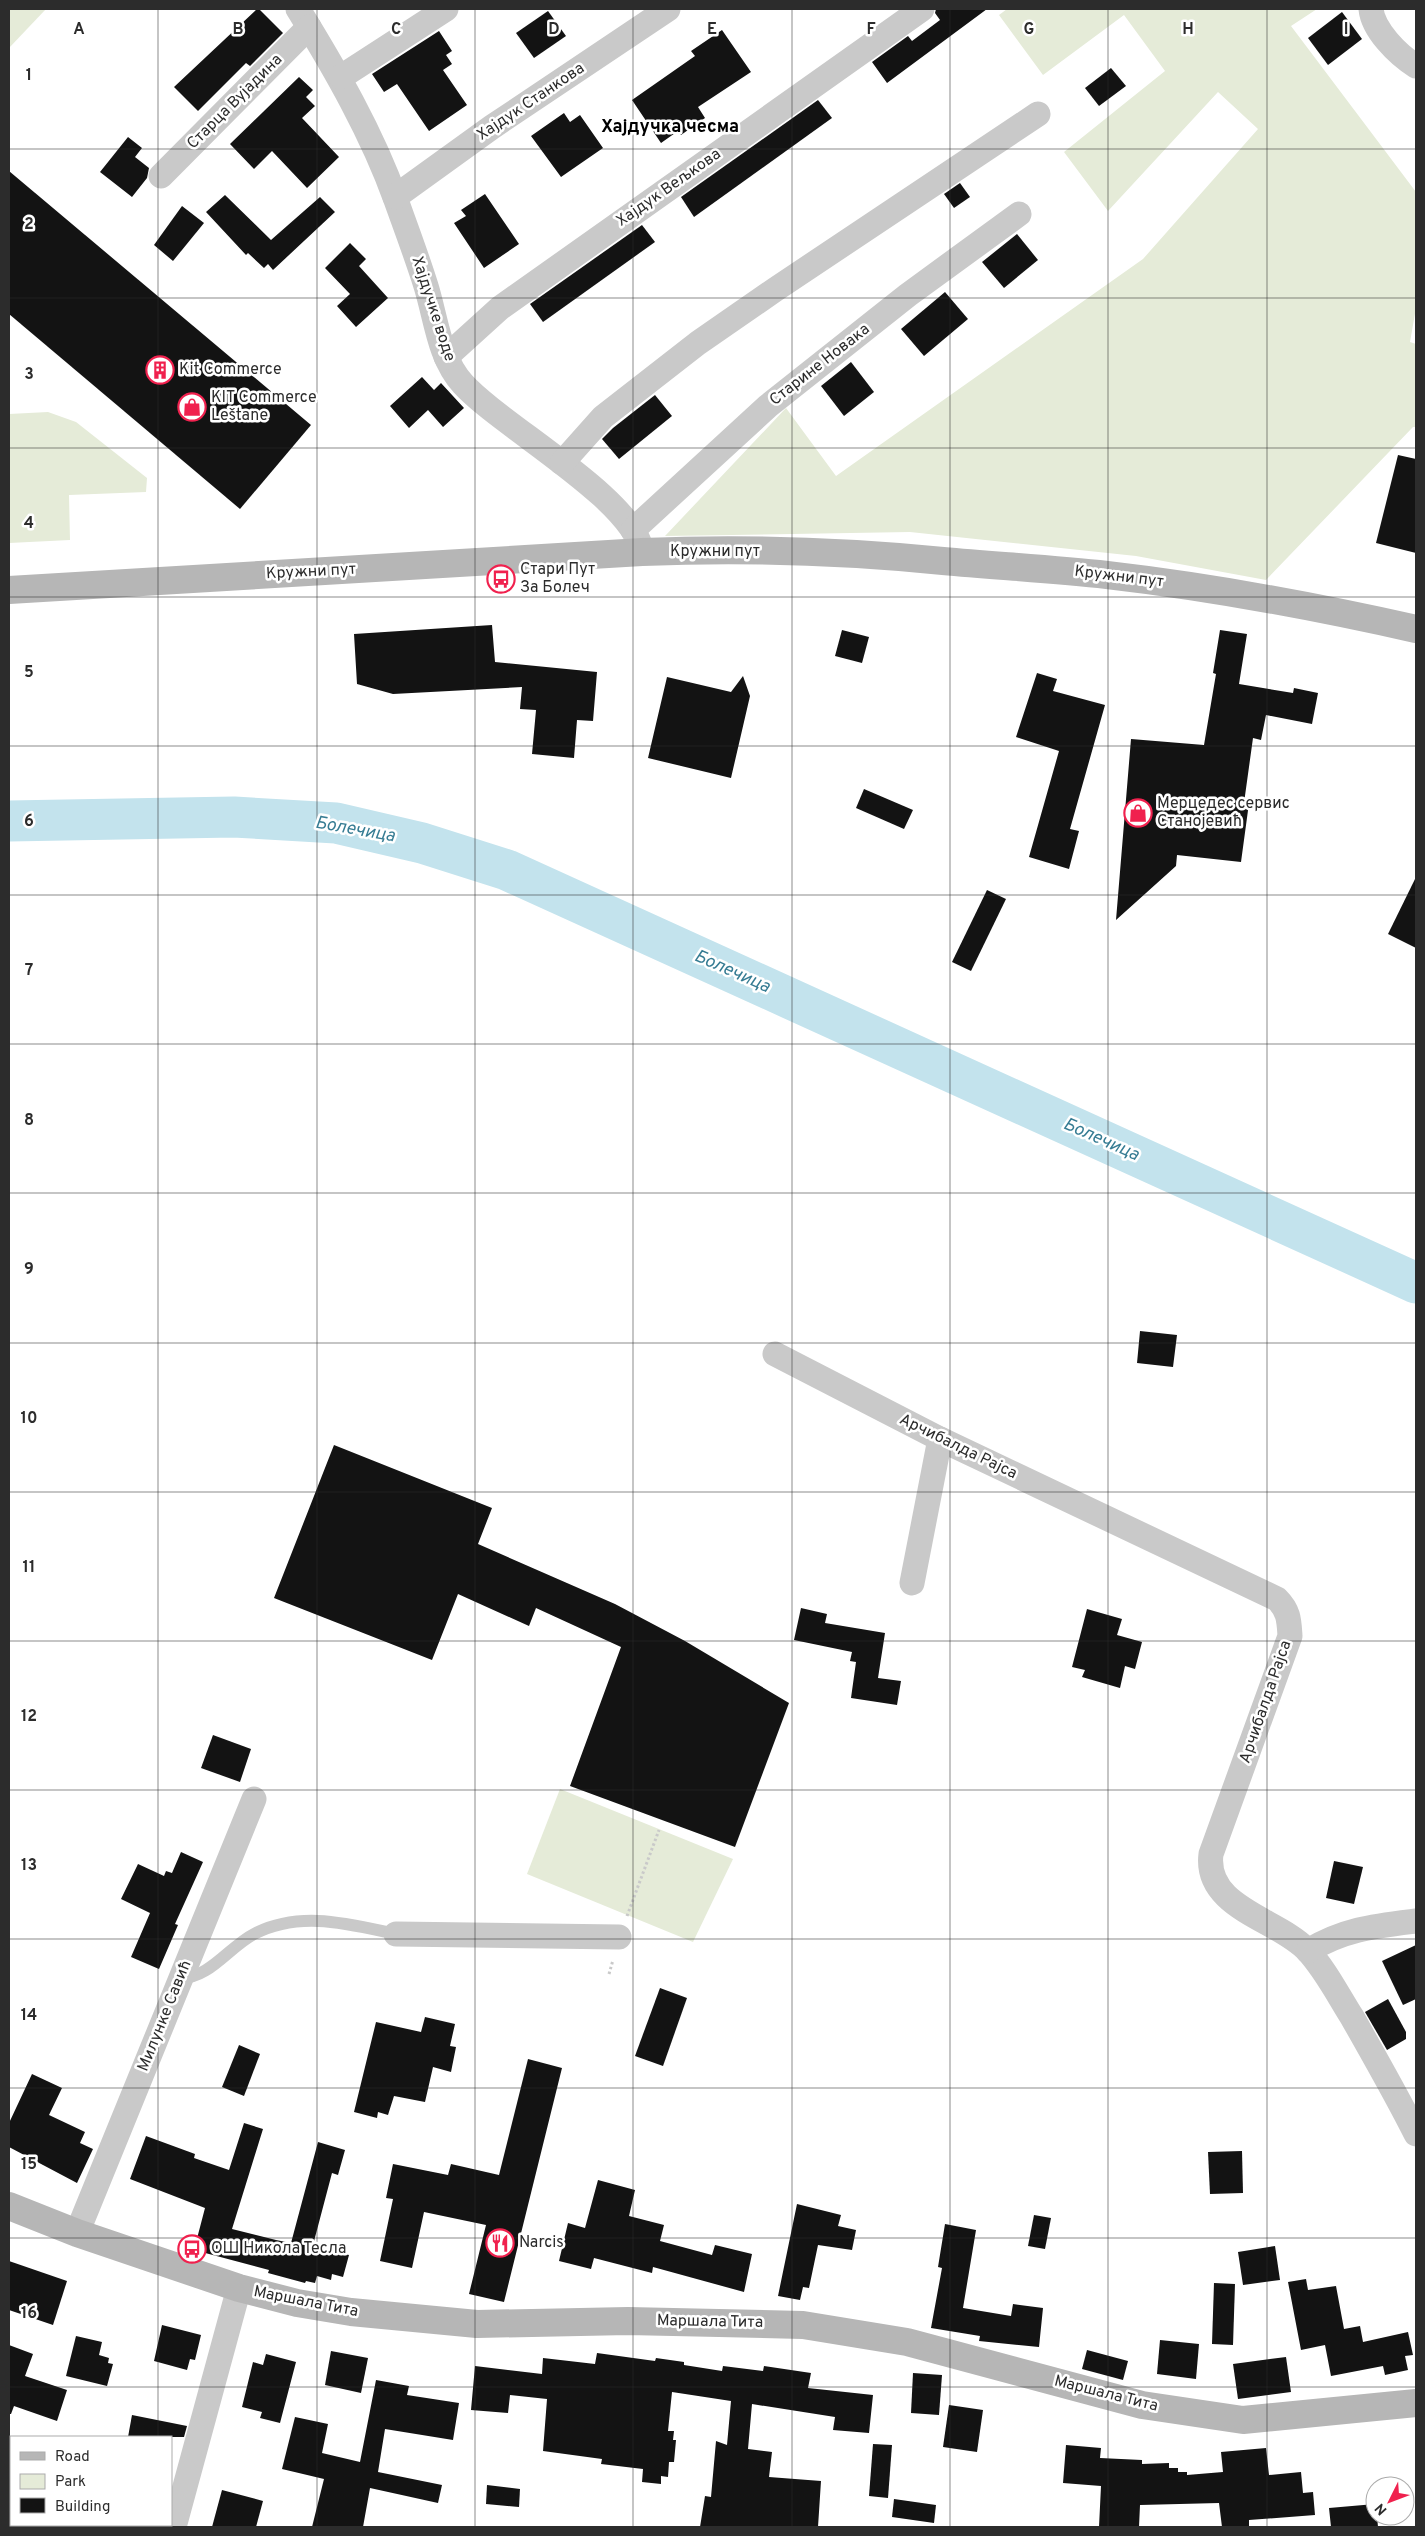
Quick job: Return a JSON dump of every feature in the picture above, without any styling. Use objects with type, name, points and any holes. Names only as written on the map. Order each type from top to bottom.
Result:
[{"type":"street","points":[[341,78],[446,9]]},
{"type":"street","name":"Хајдук Станкова","points":[[395,197],[492,127],[668,9]]},
{"type":"street","name":"Хајдук Вељкова","points":[[446,357],[500,308],[922,9]]},
{"type":"street","points":[[1371,9],[1375,23],[1391,44],[1416,66]]},
{"type":"street","name":"Хајдучке воде","points":[[304,18],[341,78],[395,197],[426,284],[446,357],[462,383],[478,398],[562,463],[619,513],[637,541]]},
{"type":"street","name":"Старца Вујадина","points":[[161,176],[304,18]]},
{"type":"street","points":[[562,463],[603,417],[698,343],[1038,114]]},
{"type":"street","name":"Старине Новака","points":[[637,541],[768,406],[908,295],[1019,214]]},
{"type":"street","name":"Кружни пут","points":[[9,590],[637,541],[735,551],[900,556],[1106,575],[1304,604],[1416,629]]},
{"type":"street","name":"Арчибалда Рајса","points":[[775,1354],[940,1439],[1277,1599],[1284,1606],[1289,1614],[1290,1636],[1211,1854],[1209,1865],[1214,1880],[1236,1905],[1293,1938],[1308,1951],[1342,2001],[1384,2072],[1416,2134]]},
{"type":"street","points":[[912,1583],[940,1439]]},
{"type":"street","name":"Милунке Савић","points":[[77,2233],[254,1799]]},
{"type":"street","points":[[1308,1951],[1330,1937],[1361,1927],[1416,1921]]},
{"type":"street","points":[[396,1934],[620,1937]]},
{"type":"street","name":"Маршала Тита","points":[[9,2206],[77,2233],[239,2288],[297,2302],[351,2312],[477,2324],[628,2321],[803,2325],[907,2342],[1142,2405],[1243,2420],[1283,2418],[1416,2403]]},
{"type":"street","points":[[174,2527],[239,2288]]},
{"type":"lane","points":[[180,1978],[197,1975],[254,1934],[300,1921],[328,1920],[396,1934]]},
{"type":"path","points":[[609,1974],[620,1937],[659,1830]]},
{"type":"green space","points":[[9,9],[46,9],[9,48]]},
{"type":"green space","points":[[1007,9],[1317,9],[1291,26],[1416,192],[1416,308],[1410,342],[1416,344],[1416,427],[1413,427],[1266,580],[1136,556],[910,532],[665,536],[786,408],[836,476],[1143,259],[1258,129],[1218,92],[1108,211],[1064,152],[1165,71],[1124,15],[1043,75],[999,15]]},
{"type":"green space","points":[[48,412],[76,422],[147,478],[146,492],[69,495],[70,540],[9,543],[9,414]]},
{"type":"green space","points":[[560,1789],[733,1859],[693,1942],[527,1874]]},
{"type":"building","points":[[257,9],[283,33],[250,66],[246,63],[198,111],[174,87]]},
{"type":"building","points":[[936,9],[987,9],[887,83],[872,62],[908,36],[912,41],[940,20],[935,13]]},
{"type":"building","points":[[548,11],[566,36],[534,58],[516,33]]},
{"type":"building","points":[[1342,12],[1362,39],[1328,65],[1308,38]]},
{"type":"building","points":[[722,30],[751,72],[698,107],[705,118],[681,135],[678,131],[661,143],[632,100],[695,56],[691,51]]},
{"type":"building","points":[[439,31],[452,51],[446,55],[452,64],[443,70],[467,105],[429,131],[397,84],[384,92],[372,74]]},
{"type":"building","points":[[1111,68],[1126,86],[1099,106],[1085,88]]},
{"type":"building","points":[[299,77],[313,90],[306,97],[315,106],[302,118],[339,157],[307,188],[272,151],[254,169],[230,144]]},
{"type":"building","points":[[818,100],[832,118],[694,217],[681,197]]},
{"type":"building","points":[[564,113],[570,122],[580,115],[603,148],[561,177],[531,136]]},
{"type":"building","points":[[128,137],[142,148],[135,157],[149,168],[147,178],[132,197],[100,172]]},
{"type":"building","name":"Kit Commerce","points":[[9,171],[311,425],[240,509],[9,314]]},
{"type":"building","points":[[960,183],[970,197],[954,208],[944,194]]},
{"type":"building","points":[[485,194],[519,244],[484,268],[454,223],[466,216],[461,210]]},
{"type":"building","points":[[225,195],[271,240],[320,197],[335,212],[273,270],[268,264],[264,268],[248,253],[246,255],[206,212]]},
{"type":"building","points":[[182,206],[204,223],[173,261],[154,245]]},
{"type":"building","points":[[642,225],[655,242],[543,322],[530,304]]},
{"type":"building","points":[[1017,234],[1038,260],[1004,288],[982,262]]},
{"type":"building","points":[[350,243],[366,259],[359,266],[388,298],[356,327],[337,306],[350,294],[325,268]]},
{"type":"building","points":[[945,292],[968,319],[924,356],[901,329]]},
{"type":"building","points":[[851,362],[874,392],[844,416],[821,386]]},
{"type":"building","points":[[422,377],[434,390],[441,383],[464,408],[443,427],[428,410],[409,428],[390,406]]},
{"type":"building","points":[[655,395],[672,416],[619,459],[602,439]]},
{"type":"building","points":[[1398,455],[1416,459],[1416,553],[1376,543]]},
{"type":"building","points":[[492,625],[495,662],[597,672],[593,721],[577,720],[574,758],[532,754],[536,710],[520,709],[522,687],[393,694],[357,684],[354,634]]},
{"type":"building","points":[[842,630],[869,637],[862,663],[835,656]]},
{"type":"building","points":[[1220,630],[1247,634],[1239,684],[1293,693],[1294,688],[1318,693],[1312,724],[1266,715],[1261,740],[1253,738],[1244,803],[1249,803],[1241,862],[1177,855],[1176,866],[1116,920],[1131,739],[1204,745],[1216,674],[1213,673]]},
{"type":"building","points":[[1037,673],[1057,679],[1053,691],[1105,705],[1070,829],[1079,831],[1069,869],[1029,857],[1059,751],[1016,737]]},
{"type":"building","points":[[743,676],[750,696],[731,778],[648,758],[667,677],[731,692]]},
{"type":"building","points":[[864,789],[913,810],[904,829],[856,808]]},
{"type":"building","points":[[1416,877],[1416,948],[1388,934]]},
{"type":"building","points":[[987,890],[1006,899],[971,971],[952,962]]},
{"type":"building","points":[[1140,1331],[1177,1335],[1173,1367],[1137,1363]]},
{"type":"building","points":[[334,1445],[492,1508],[478,1544],[615,1604],[685,1641],[789,1703],[735,1847],[570,1786],[621,1647],[536,1608],[529,1626],[458,1594],[432,1660],[274,1598]]},
{"type":"building","points":[[801,1608],[827,1614],[825,1623],[885,1633],[878,1678],[901,1681],[897,1705],[851,1698],[856,1662],[850,1661],[852,1652],[794,1640]]},
{"type":"building","points":[[1087,1609],[1122,1619],[1117,1635],[1142,1642],[1135,1669],[1125,1666],[1120,1688],[1082,1677],[1085,1670],[1072,1667]]},
{"type":"building","points":[[213,1735],[251,1749],[240,1782],[201,1768]]},
{"type":"building","points":[[181,1852],[203,1862],[175,1924],[178,1925],[159,1969],[131,1957],[150,1913],[121,1899],[138,1864],[164,1876],[166,1871],[172,1873]]},
{"type":"building","points":[[1334,1861],[1363,1867],[1354,1904],[1326,1898]]},
{"type":"building","points":[[1416,1945],[1416,1999],[1403,2005],[1382,1961]]},
{"type":"building","points":[[660,1988],[687,1998],[663,2066],[635,2056]]},
{"type":"building","points":[[1388,1999],[1406,2032],[1406,2039],[1387,2050],[1365,2012]]},
{"type":"building","points":[[425,2017],[455,2024],[450,2046],[456,2047],[451,2072],[433,2067],[425,2102],[394,2096],[388,2115],[378,2112],[377,2118],[354,2112],[376,2022],[421,2032]]},
{"type":"building","points":[[239,2045],[260,2054],[244,2096],[222,2087]]},
{"type":"building","points":[[528,2059],[562,2068],[504,2302],[469,2294],[486,2225],[424,2212],[412,2268],[380,2261],[393,2199],[386,2198],[393,2164],[448,2175],[451,2164],[499,2175]]},
{"type":"building","points":[[32,2074],[62,2088],[49,2115],[85,2132],[80,2143],[93,2149],[77,2183],[9,2147],[9,2123]]},
{"type":"building","points":[[244,2123],[263,2129],[232,2229],[291,2243],[318,2142],[345,2150],[338,2175],[332,2173],[313,2245],[349,2255],[343,2277],[332,2274],[331,2280],[317,2276],[315,2283],[306,2281],[305,2283],[268,2273],[269,2270],[194,2250],[205,2208],[130,2179],[146,2136],[195,2154],[194,2158],[229,2170]]},
{"type":"building","points":[[1242,2151],[1243,2193],[1210,2194],[1208,2152]]},
{"type":"building","points":[[598,2180],[635,2190],[629,2216],[664,2225],[660,2241],[712,2255],[715,2245],[752,2254],[744,2292],[653,2267],[652,2273],[594,2258],[591,2269],[559,2261],[568,2223],[585,2228]]},
{"type":"building","points":[[797,2204],[841,2215],[838,2226],[856,2230],[852,2250],[818,2245],[809,2288],[803,2287],[800,2300],[778,2296]]},
{"type":"building","points":[[1034,2215],[1051,2218],[1045,2249],[1028,2246]]},
{"type":"building","points":[[945,2224],[976,2230],[963,2308],[1011,2316],[1013,2304],[1043,2308],[1039,2347],[979,2341],[980,2336],[931,2328],[942,2268],[938,2267]]},
{"type":"building","points":[[1275,2246],[1280,2280],[1243,2285],[1238,2252]]},
{"type":"building","points":[[9,2261],[67,2281],[53,2325],[9,2310]]},
{"type":"building","points":[[1306,2279],[1308,2290],[1336,2286],[1344,2329],[1360,2326],[1363,2342],[1408,2332],[1413,2355],[1405,2356],[1408,2370],[1385,2375],[1383,2366],[1331,2376],[1325,2345],[1301,2350],[1288,2282]]},
{"type":"building","points":[[1214,2283],[1235,2284],[1233,2345],[1212,2344]]},
{"type":"building","points":[[162,2325],[201,2335],[195,2360],[190,2359],[187,2370],[154,2361]]},
{"type":"building","points":[[76,2336],[102,2342],[99,2355],[109,2358],[108,2363],[113,2364],[107,2386],[66,2376]]},
{"type":"building","points":[[1160,2340],[1199,2344],[1196,2379],[1157,2374]]},
{"type":"building","points":[[9,2345],[33,2354],[25,2376],[67,2390],[57,2421],[14,2406],[11,2414],[9,2414]]},
{"type":"building","points":[[1087,2350],[1128,2361],[1123,2380],[1082,2369]]},
{"type":"building","points":[[331,2351],[368,2358],[361,2393],[325,2385]]},
{"type":"building","points":[[597,2353],[655,2361],[656,2358],[684,2362],[684,2365],[722,2371],[723,2366],[763,2371],[764,2366],[811,2373],[808,2388],[873,2395],[869,2433],[833,2430],[835,2417],[752,2404],[748,2449],[772,2452],[769,2477],[821,2481],[818,2527],[700,2527],[705,2496],[711,2497],[716,2441],[727,2445],[731,2401],[672,2392],[668,2431],[674,2431],[673,2440],[676,2440],[674,2462],[669,2462],[668,2477],[661,2476],[661,2484],[642,2482],[643,2469],[601,2464],[602,2459],[543,2451],[547,2399],[510,2395],[508,2413],[471,2410],[475,2366],[542,2374],[543,2358],[595,2364]]},
{"type":"building","points":[[266,2354],[296,2362],[280,2423],[260,2418],[262,2412],[242,2407],[253,2362],[263,2365]]},
{"type":"building","points":[[1286,2357],[1291,2392],[1238,2399],[1233,2364]]},
{"type":"building","points":[[913,2373],[942,2375],[939,2415],[911,2413]]},
{"type":"building","points":[[376,2380],[409,2386],[407,2395],[459,2403],[453,2440],[385,2429],[378,2472],[442,2485],[438,2503],[370,2488],[363,2527],[312,2527],[324,2479],[282,2469],[295,2417],[328,2424],[322,2453],[360,2462]]},
{"type":"building","points":[[949,2405],[983,2410],[977,2452],[943,2447]]},
{"type":"building","points":[[132,2415],[187,2426],[184,2437],[128,2436]]},
{"type":"building","points":[[873,2444],[892,2445],[888,2498],[869,2496]]},
{"type":"building","points":[[1066,2445],[1101,2448],[1100,2458],[1142,2460],[1142,2464],[1169,2463],[1169,2468],[1178,2468],[1178,2472],[1187,2472],[1187,2475],[1223,2472],[1221,2452],[1266,2448],[1269,2475],[1301,2472],[1303,2493],[1313,2492],[1315,2515],[1249,2520],[1249,2527],[1222,2527],[1219,2503],[1140,2505],[1139,2527],[1099,2527],[1101,2486],[1063,2483]]},
{"type":"building","points":[[487,2485],[520,2489],[519,2507],[486,2504]]},
{"type":"building","points":[[222,2490],[263,2501],[256,2527],[212,2527]]},
{"type":"building","points":[[894,2499],[936,2505],[934,2523],[892,2517]]},
{"type":"building","points":[[1365,2505],[1365,2526],[1378,2527],[1331,2527],[1329,2508]]},
{"type":"waterway","name":"Болечица","points":[[9,821],[234,817],[336,823],[422,843],[507,870],[1416,1283]]},
{"type":"place","name":"Kit Commerce","points":[[160,370]]},
{"type":"place","name":"KIT Commerce Leštane","points":[[192,407]]},
{"type":"place","name":"Стари Пут За Болеч","points":[[501,579]]},
{"type":"place","name":"Мерцедес сервис Станојевић","points":[[1138,813]]},
{"type":"place","name":"Narcis","points":[[500,2243]]},
{"type":"place","name":"ОШ Никола Тесла","points":[[192,2249]]},
{"type":"district","name":"Хајдучка чесма","points":[[670,127]]}]
